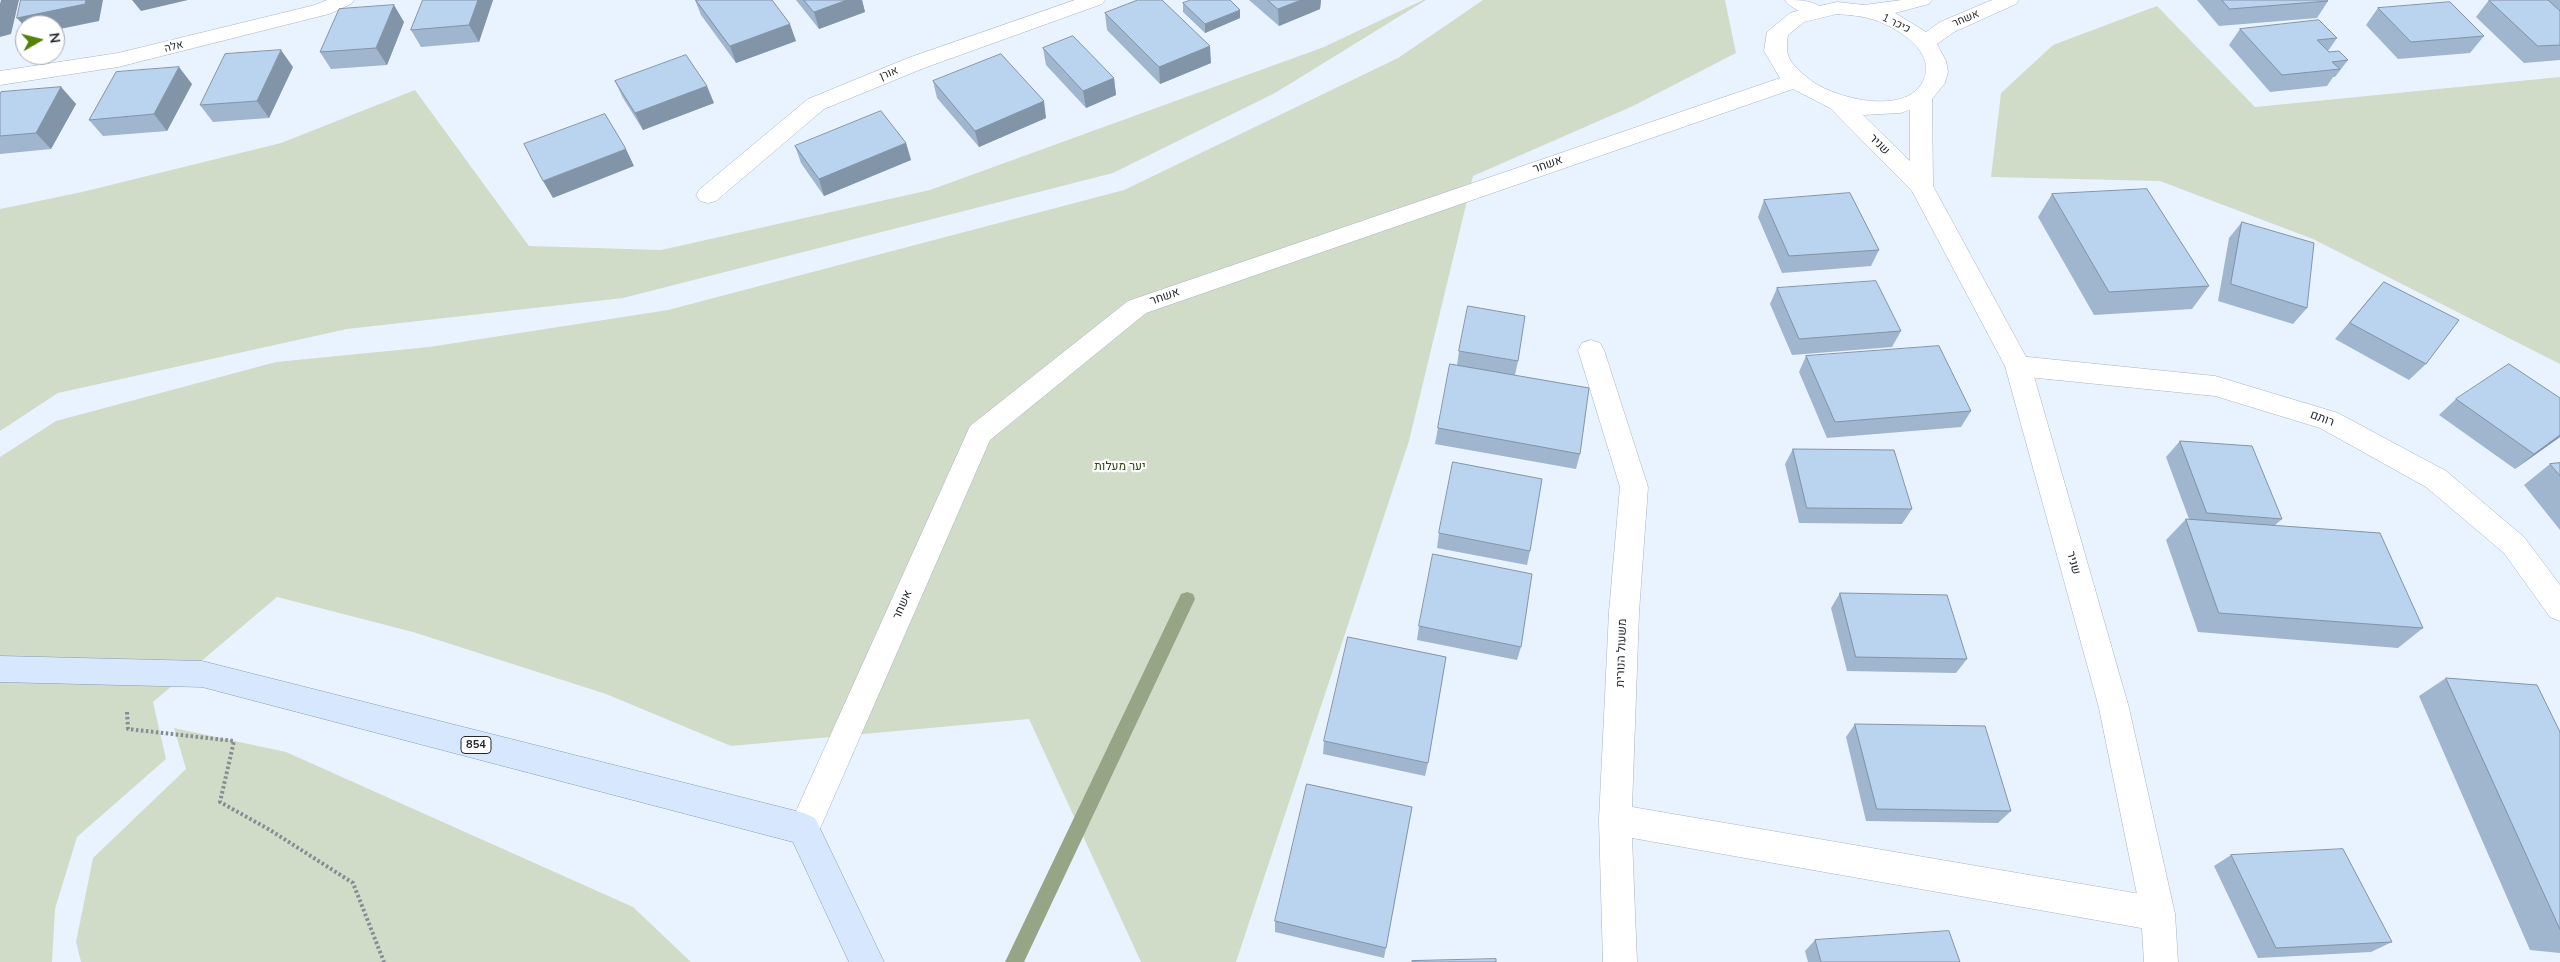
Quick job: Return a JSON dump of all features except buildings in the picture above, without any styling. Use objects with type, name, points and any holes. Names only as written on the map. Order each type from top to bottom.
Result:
[{"type":"main road","name":"854","points":[[0,669],[202,674],[804,829]]},
{"type":"main road","points":[[804,829],[867,962]]},
{"type":"street","name":"אלה","points":[[0,78],[118,60],[322,10],[344,0]]},
{"type":"street","name":"אורן","points":[[708,195],[816,104],[916,63],[1095,0]]},
{"type":"street","points":[[1862,10],[1905,6],[1922,0]]},
{"type":"street","name":"אשחר","points":[[1925,42],[1947,27],[2008,0]]},
{"type":"street","name":"כיכר 1","points":[[1805,5],[1862,10],[1887,18],[1908,28],[1925,42],[1936,57],[1938,73],[1933,87],[1920,99],[1899,107],[1871,109],[1838,103],[1816,95],[1794,81],[1780,67],[1775,52],[1775,38],[1782,26],[1796,16],[1805,5]]},
{"type":"street","name":"אשחר","points":[[804,829],[979,432],[1137,307],[1794,81]]},
{"type":"street","name":"שניר","points":[[1920,99],[1921,186]]},
{"type":"street","name":"שניר","points":[[1838,103],[1921,186],[2018,366],[2114,708],[2158,914],[2161,962]]},
{"type":"street","name":"משעול הנורית","points":[[1591,350],[1634,487],[1624,612],[1615,820],[1620,962]]},
{"type":"street","name":"רותם","points":[[2018,366],[2215,386],[2329,420],[2436,479],[2514,545],[2560,608]]},
{"type":"street","points":[[1615,820],[2158,914]]},
{"type":"path","points":[[126,672],[128,728],[234,741],[220,802],[270,830],[354,883],[384,962]]},
{"type":"green space","points":[[1426,0],[1275,93],[1113,173],[623,298],[347,329],[58,393],[0,431],[0,209],[82,192],[281,143],[415,90],[529,246],[661,250],[930,190],[1324,47]]},
{"type":"green space","name":"יער מעלות","points":[[1483,0],[1725,0],[1736,53],[1633,106],[1473,176],[1409,441],[1236,962],[1141,962],[1029,719],[731,746],[606,694],[413,632],[277,597],[153,702],[166,759],[77,837],[55,909],[52,962],[0,962],[0,457],[56,421],[276,362],[429,347],[668,310],[1124,190],[1398,58]]},
{"type":"green space","points":[[2157,6],[2255,107],[2560,77],[2560,364],[2313,239],[2160,181],[1991,177],[2001,93],[2053,45]]},
{"type":"green space","points":[[174,728],[286,752],[633,907],[691,962],[81,962],[76,942],[93,858],[186,769]]},
{"type":"waterway","points":[[1014,962],[1187,599]]}]
